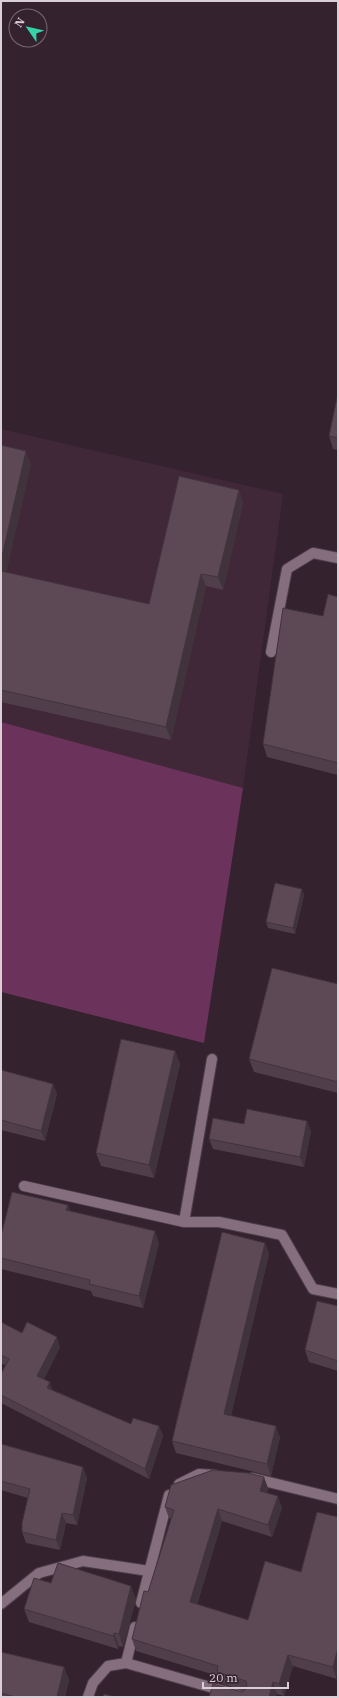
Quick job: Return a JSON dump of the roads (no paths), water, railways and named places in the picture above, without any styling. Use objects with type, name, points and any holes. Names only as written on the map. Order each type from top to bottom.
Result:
[{"type":"street","points":[[271,652],[287,569],[313,552],[338,558]]},
{"type":"street","points":[[184,1222],[212,1059]]},
{"type":"street","points":[[24,1186],[184,1222],[219,1222],[282,1235],[313,1288],[338,1294]]},
{"type":"street","points":[[126,1663],[170,1489],[199,1474],[222,1476]]},
{"type":"street","points":[[246,1478],[338,1499]]},
{"type":"street","points":[[1,1604],[39,1573],[83,1561],[149,1572]]},
{"type":"street","points":[[88,1697],[93,1683],[108,1666],[126,1663],[245,1697]]}]
